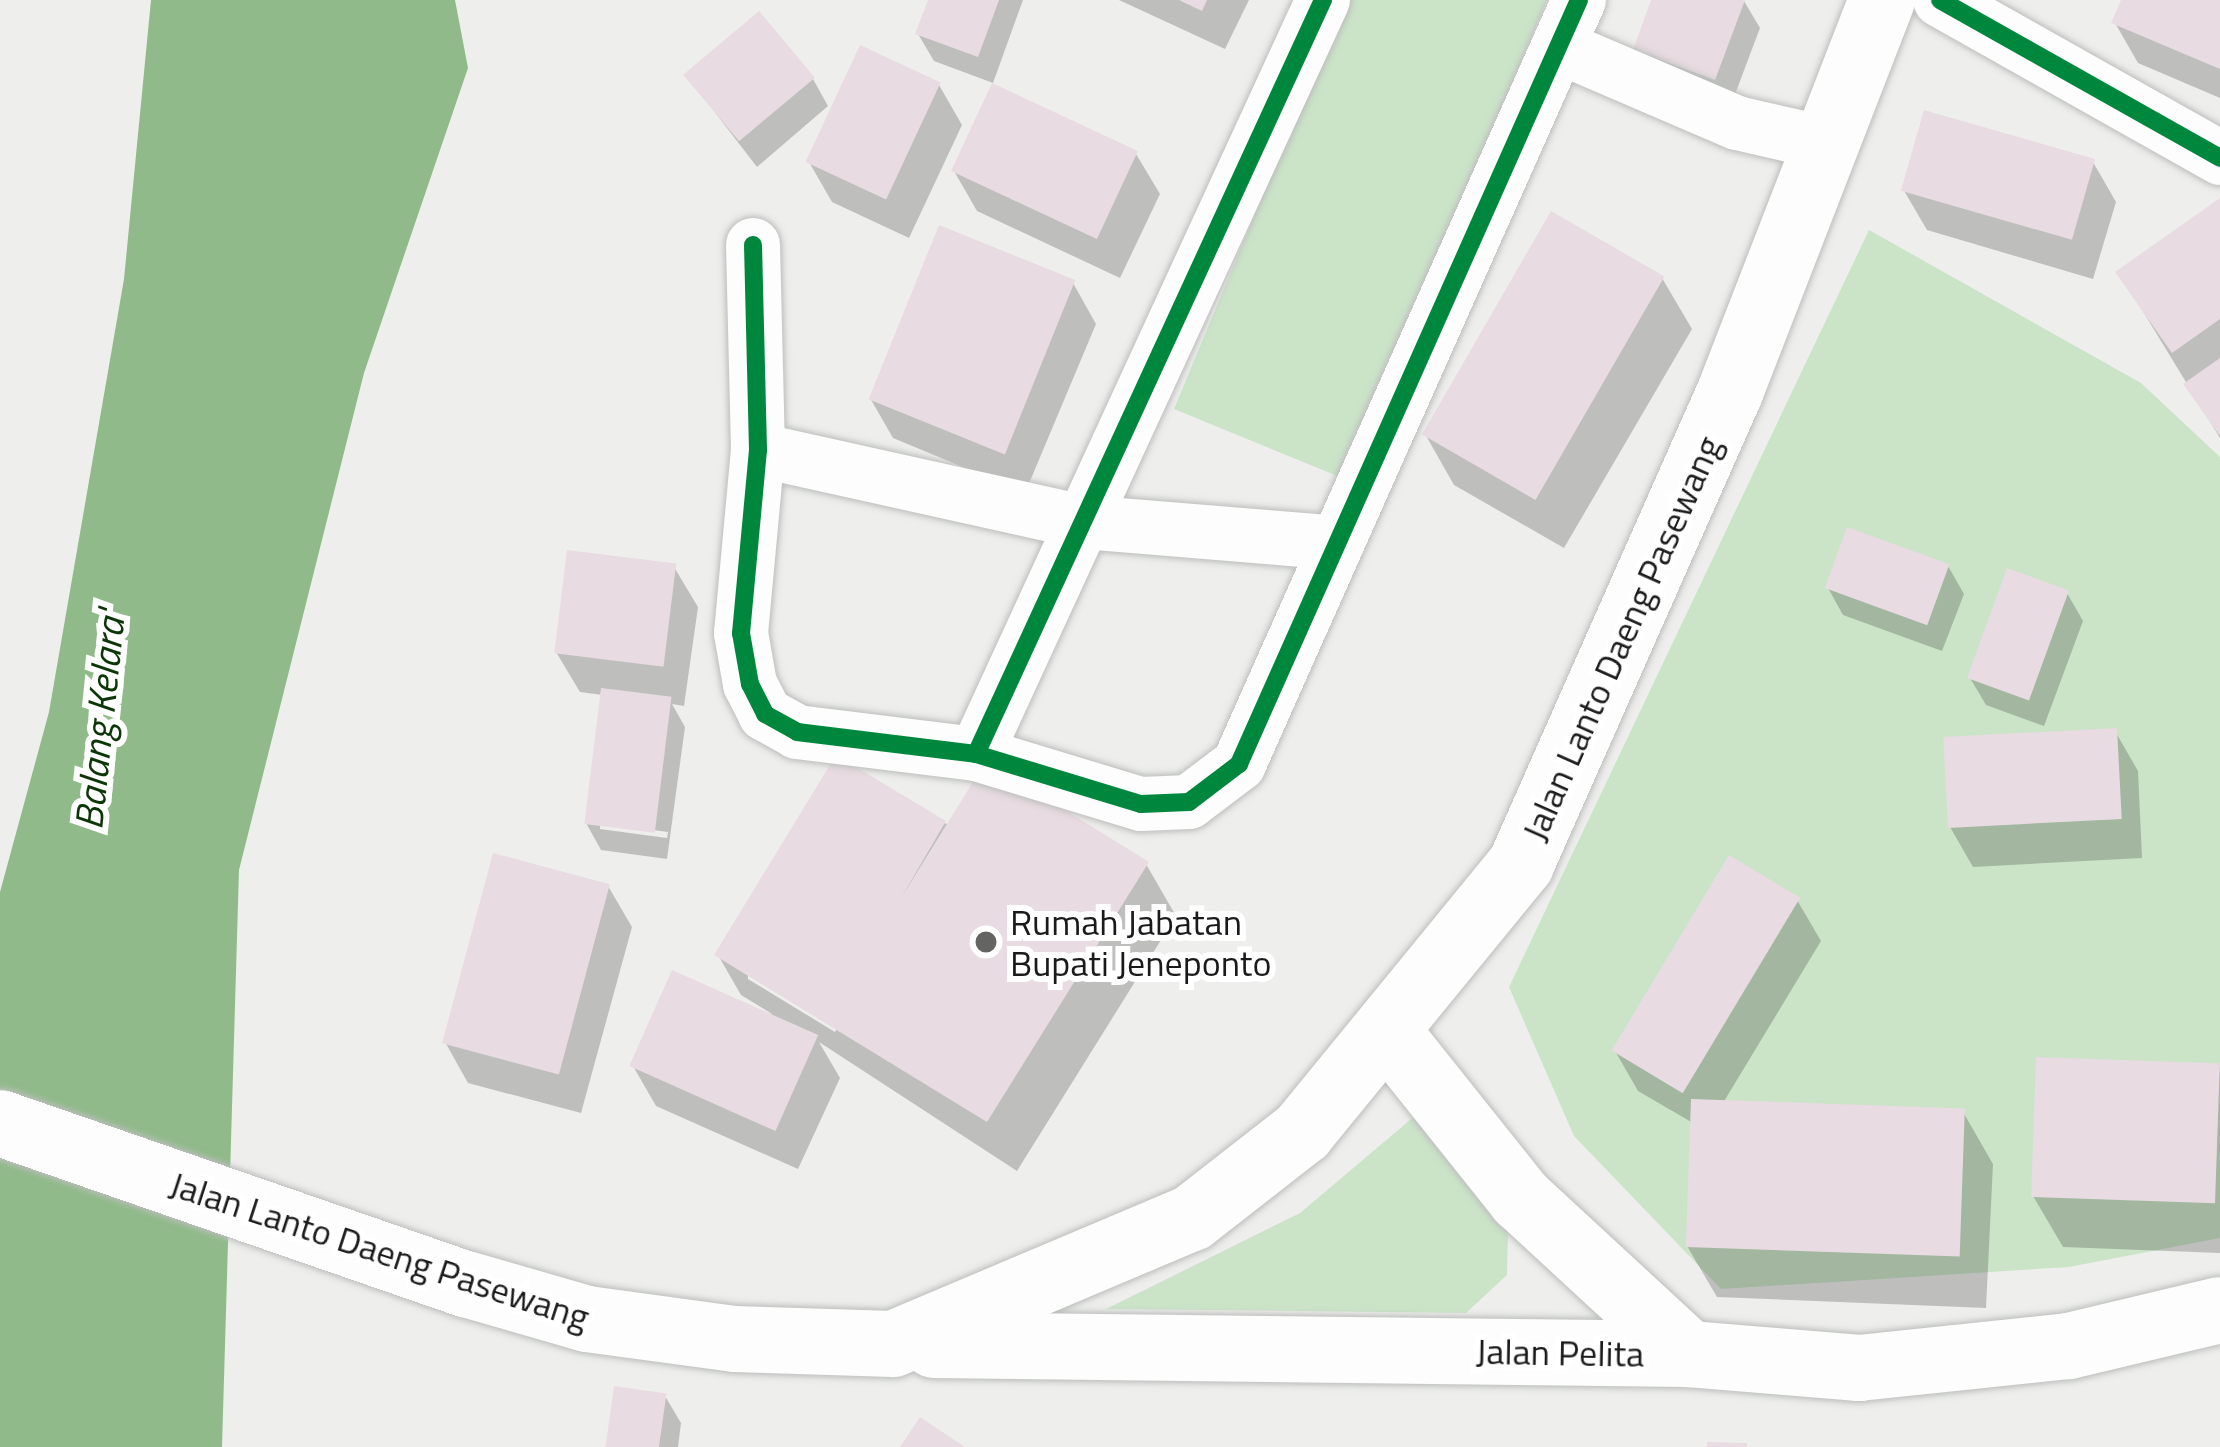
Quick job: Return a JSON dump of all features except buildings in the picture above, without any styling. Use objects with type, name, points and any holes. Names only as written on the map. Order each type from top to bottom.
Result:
[{"type":"highway","name":"Jalan Lanto Daeng Pasewang","points":[[0,1124],[244,1209],[587,1319],[893,1344],[1192,1218],[1302,1132],[1390,1035],[1521,864],[1829,145],[1882,0]]},
{"type":"highway","points":[[1390,1035],[1534,1213],[1689,1354]]},
{"type":"highway","name":"Jalan Pelita","points":[[893,1344],[1689,1354],[1858,1368],[2069,1346],[2220,1310]]},
{"type":"street","points":[[976,754],[1323,0]]},
{"type":"street","points":[[1940,0],[2220,158]]},
{"type":"street","points":[[753,244],[758,450],[741,633],[765,714],[797,733],[976,754],[1142,805],[1216,791],[1239,764],[1570,24],[1737,123],[1829,145]]},
{"type":"street","points":[[758,450],[1084,522],[1337,543]]},
{"type":"shaded area","points":[[1344,0],[1547,0],[1347,480],[1174,409]]},
{"type":"shaded area","points":[[1869,230],[2141,383],[2220,457],[2220,1238],[2069,1267],[1721,1289],[1574,1136],[1509,987]]},
{"type":"shaded area","points":[[1423,1109],[1508,1230],[1507,1275],[1466,1313],[1106,1309],[1300,1213]]},
{"type":"water","name":"Balang Kelara'","points":[[151,0],[455,0],[468,68],[364,373],[239,870],[222,1447],[0,1447],[0,892],[49,712],[124,279]]},
{"type":"cycle path","points":[[753,245],[758,450],[741,633],[750,684],[765,714],[797,732],[976,754],[1323,0]]},
{"type":"cycle path","points":[[976,754],[1141,804],[1189,802],[1239,764],[1579,0]]},
{"type":"cycle path","points":[[1940,0],[2220,158]]},
{"type":"place","name":"Rumah Jabatan Bupati Jeneponto","points":[[986,942]]}]
